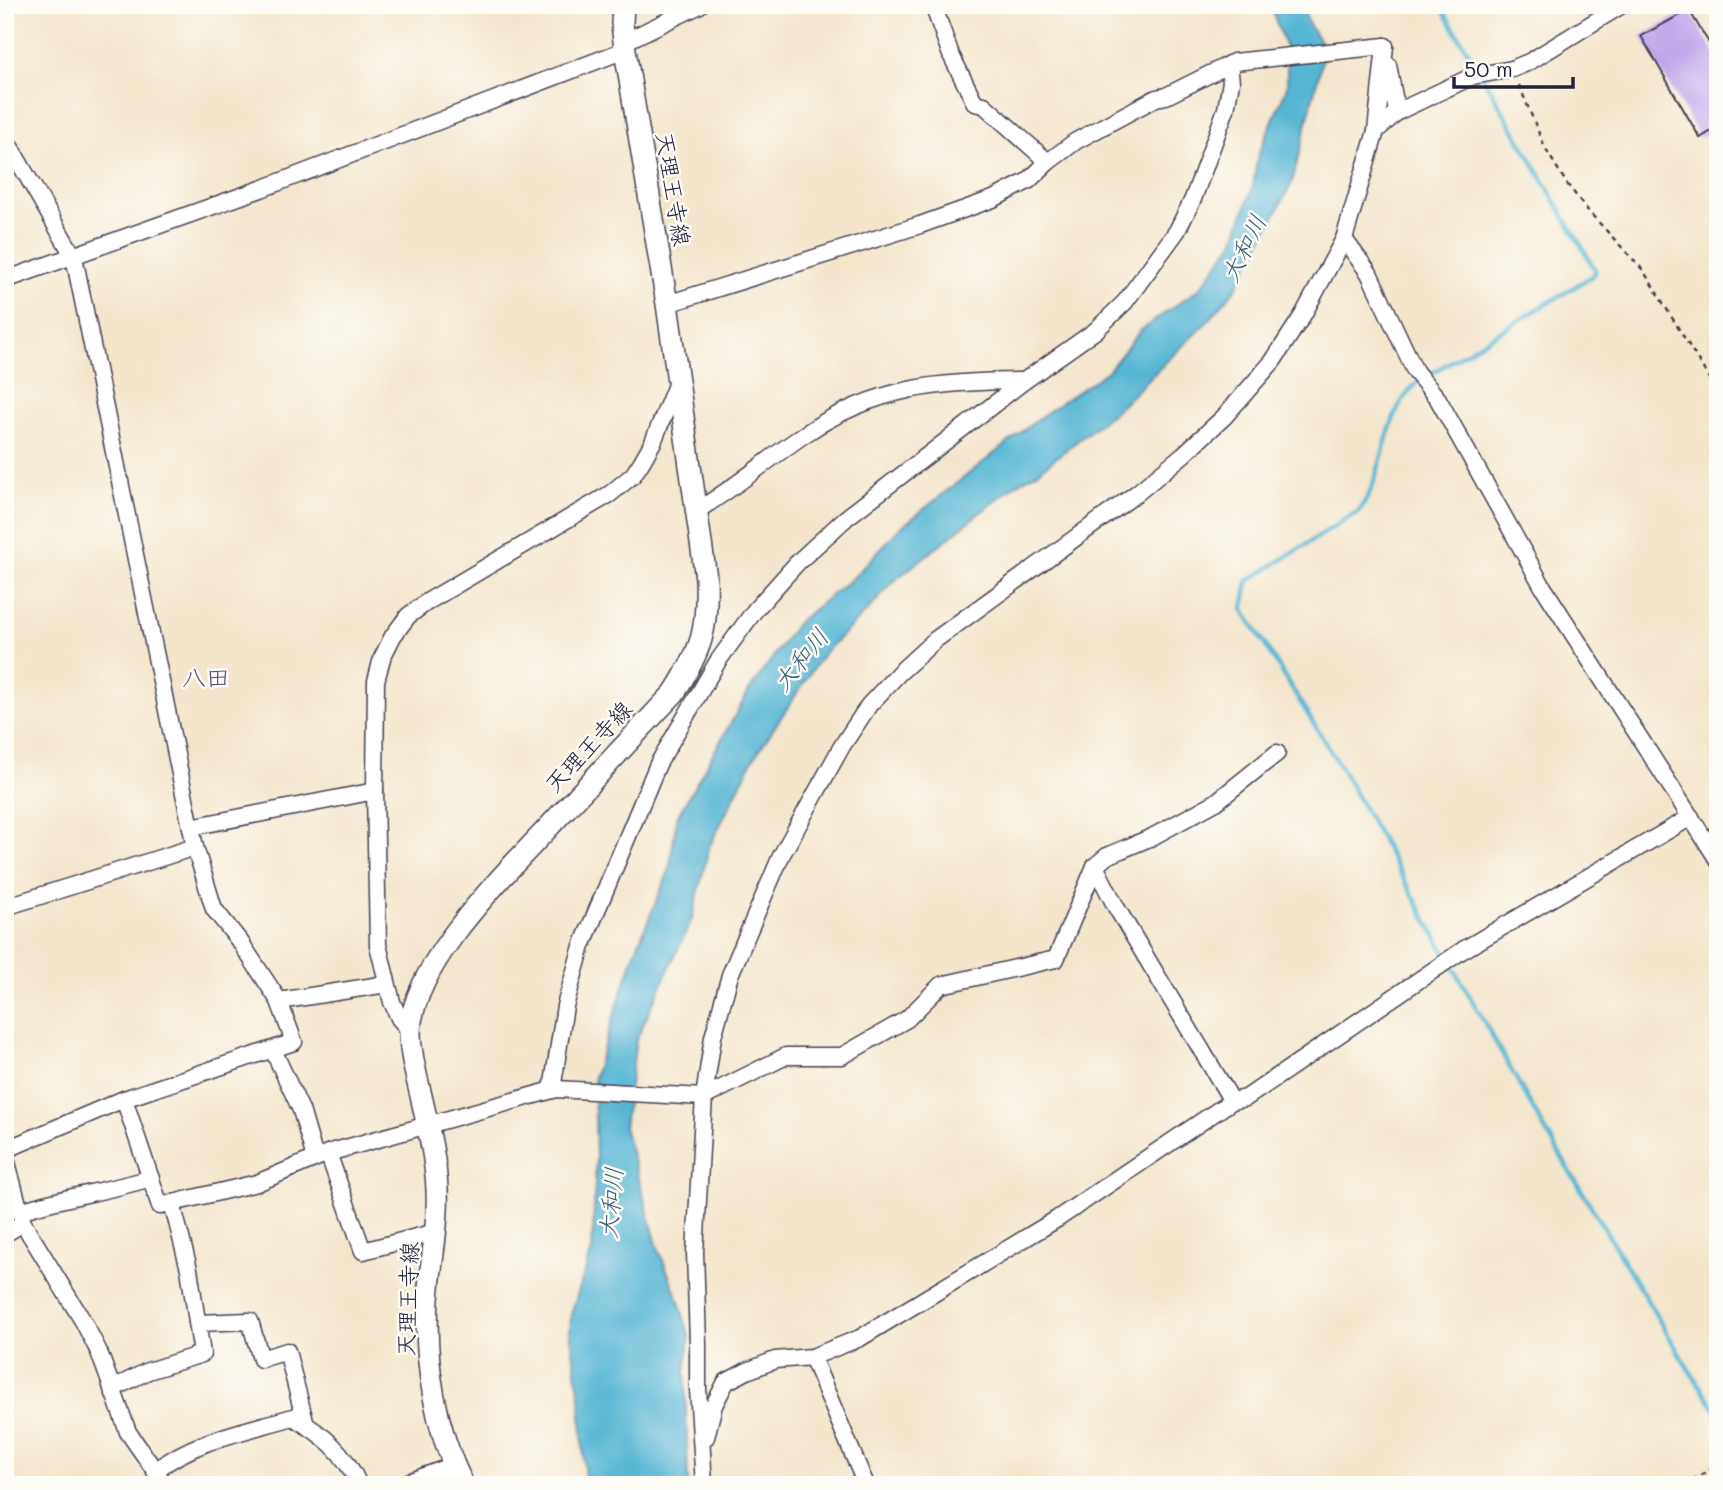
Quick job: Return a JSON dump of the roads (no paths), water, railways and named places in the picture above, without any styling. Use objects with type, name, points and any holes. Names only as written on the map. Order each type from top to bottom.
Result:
[{"type":"main road","name":"天理王寺線","points":[[463,1485],[441,1430],[431,1385],[428,1300],[436,1232],[437,1176],[413,1063],[410,1031],[418,1000],[429,972],[468,915],[674,693],[694,662],[704,635],[707,608],[706,578],[667,304],[624,46],[623,5]]},
{"type":"street","points":[[5,280],[274,184],[624,46],[700,5]]},
{"type":"street","points":[[933,5],[951,55],[975,103],[984,105],[1048,162]]},
{"type":"street","points":[[1376,131],[1397,112],[1473,76],[1529,62],[1622,5]]},
{"type":"street","points":[[667,304],[920,225],[993,199],[1028,180],[1087,134],[1232,63],[1381,46]]},
{"type":"street","points":[[1381,46],[1397,112]]},
{"type":"street","points":[[704,1485],[698,1389],[695,1252],[702,1097],[713,1037],[730,975],[781,856],[842,746],[869,705],[899,673],[935,640],[1137,493],[1184,454],[1224,417],[1273,361],[1303,315],[1344,239],[1376,131],[1381,46]]},
{"type":"street","points":[[554,1090],[565,1006],[582,946],[658,764],[718,661],[755,610],[798,562],[846,518],[1024,381],[1096,331],[1125,302],[1177,231],[1193,199],[1226,109],[1232,63]]},
{"type":"street","points":[[5,138],[74,257],[195,848],[214,909],[241,943],[279,1001],[294,1042],[124,1099],[5,1153],[21,1217],[99,1352],[128,1432],[160,1478],[169,1460],[187,1450],[293,1417],[317,1431],[337,1449],[359,1485]]},
{"type":"street","points":[[1344,239],[1369,273],[1415,371],[1438,399],[1543,587],[1718,860]]},
{"type":"street","points":[[410,1031],[399,1018],[387,984],[378,945],[376,681],[382,658],[393,636],[408,616],[427,602],[610,494],[633,475],[653,442],[678,380]]},
{"type":"street","points":[[696,510],[727,492],[808,432],[851,408],[886,394],[927,385],[972,381],[1024,381]]},
{"type":"street","points":[[124,1099],[160,1206],[257,1183],[322,1155],[554,1090],[702,1097],[786,1056],[842,1056],[907,1019],[941,985],[1056,958],[1095,866],[1107,856],[1216,802],[1277,753]]},
{"type":"street","points":[[191,827],[375,791]]},
{"type":"street","points":[[703,1450],[714,1405],[726,1382],[775,1360],[812,1357],[860,1338],[1057,1219],[1232,1101],[1246,1098],[1463,950],[1691,817]]},
{"type":"street","points":[[5,907],[195,848]]},
{"type":"street","points":[[1095,866],[1116,907],[1232,1101]]},
{"type":"street","points":[[279,1001],[387,984]]},
{"type":"street","points":[[273,1050],[363,1251],[436,1232]]},
{"type":"street","points":[[5,1234],[21,1217],[44,1203],[111,1190],[151,1178]]},
{"type":"street","points":[[113,1389],[148,1371],[202,1354],[189,1269],[172,1203]]},
{"type":"street","points":[[197,1323],[250,1321],[261,1359],[287,1352],[306,1425]]},
{"type":"street","points":[[812,1357],[866,1485]]},
{"type":"street","points":[[401,1485],[454,1465]]},
{"type":"water","name":"大和川","points":[[1270,5],[1301,5],[1310,26],[1325,49],[1292,183],[1235,290],[1207,322],[1118,409],[1039,471],[1015,485],[894,581],[823,654],[752,761],[709,847],[692,919],[636,1040],[624,1127],[658,1248],[690,1338],[685,1372],[688,1485],[585,1485],[580,1397],[570,1331],[571,1314],[592,1250],[596,1159],[594,1077],[635,952],[669,871],[677,817],[749,691],[797,623],[854,577],[900,528],[1043,415],[1108,371],[1140,331],[1200,288],[1234,241],[1253,186],[1258,155],[1287,87],[1287,51]]},
{"type":"waterway","points":[[1440,5],[1479,70]]},
{"type":"waterway","points":[[1425,377],[1591,277],[1596,271],[1483,77]]},
{"type":"waterway","points":[[1418,382],[1397,411],[1375,479],[1359,511],[1248,581],[1243,609],[1341,768],[1544,1128],[1686,1365],[1718,1413]]},
{"type":"district","name":"八田","points":[[206,676]]}]
